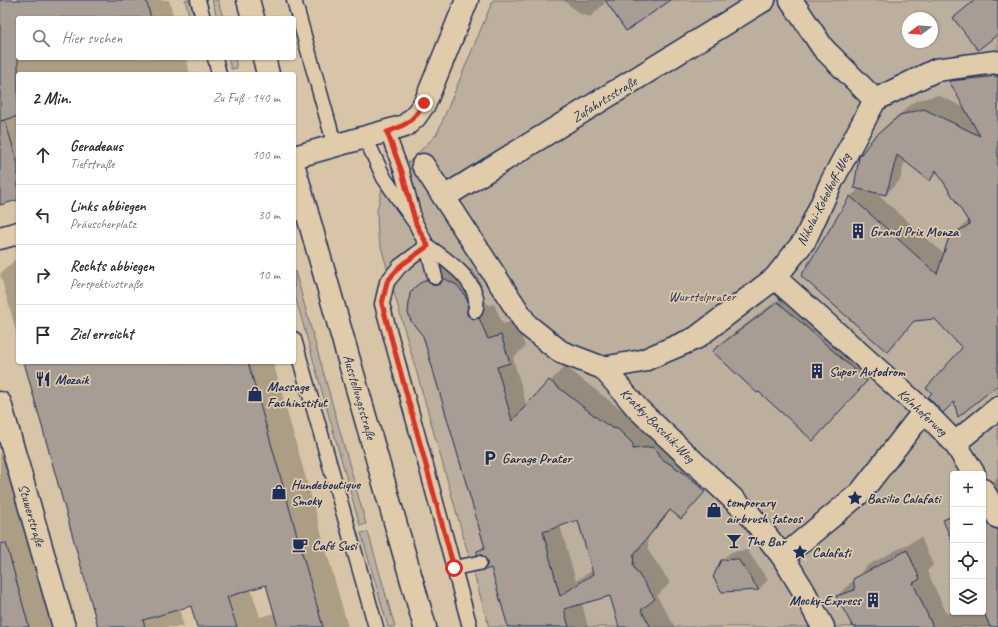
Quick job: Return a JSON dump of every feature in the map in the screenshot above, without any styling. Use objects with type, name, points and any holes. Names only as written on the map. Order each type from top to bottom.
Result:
[{"type":"street","points":[[248,0],[252,16]]},
{"type":"street","points":[[296,156],[387,132],[405,126],[415,118],[424,103],[467,0]]},
{"type":"street","name":"Zufahrtsstraße","points":[[444,197],[764,0]]},
{"type":"street","points":[[791,0],[823,48],[875,100],[936,70],[995,62],[998,63]]},
{"type":"street","points":[[264,60],[268,72]]},
{"type":"street","name":"Nikolai-Kobelkoff-Weg","points":[[603,368],[642,361],[696,338],[775,278],[805,240],[832,181],[875,100]]},
{"type":"street","name":"Kratky-Baschik-Weg","points":[[424,165],[527,325],[561,352],[603,368],[638,409],[750,515],[782,557],[803,590],[823,627]]},
{"type":"street","name":"Ausstellungsstraße","points":[[296,174],[425,627]]},
{"type":"street","points":[[0,238],[16,234]]},
{"type":"street","name":"Kolnhoferweg","points":[[775,278],[924,411],[955,442],[972,471]]},
{"type":"street","name":"Stuwerstraße","points":[[0,402],[64,627]]},
{"type":"street","points":[[955,442],[998,408]]},
{"type":"street","points":[[782,557],[860,492],[924,411]]},
{"type":"street","points":[[986,496],[998,517]]},
{"type":"lane","points":[[198,0],[202,16]]},
{"type":"lane","points":[[294,0],[335,146]]},
{"type":"lane","points":[[216,60],[218,72]]},
{"type":"lane","points":[[387,132],[402,172],[416,224]]},
{"type":"lane","points":[[365,137],[384,178],[416,224],[428,246],[435,277]]},
{"type":"lane","points":[[428,246],[455,265],[469,283],[476,300],[475,311]]},
{"type":"lane","points":[[428,246],[400,266],[387,282],[382,304],[470,627]]},
{"type":"lane","points":[[296,346],[376,627]]},
{"type":"lane","points":[[454,568],[479,562]]},
{"type":"green space","points":[[185,0],[191,0],[195,16],[189,16]]},
{"type":"green space","points":[[212,0],[218,0],[222,16],[216,16]]},
{"type":"green space","name":"Wurstelprater","points":[[493,0],[998,0],[998,627],[489,627],[378,236],[377,211],[382,189],[437,134]]},
{"type":"green space","points":[[229,60],[235,60],[237,68],[231,69]]},
{"type":"green space","points":[[296,275],[366,524],[360,526],[296,299]]},
{"type":"green space","points":[[368,532],[395,627],[388,627],[361,533]]},
{"type":"building","points":[[0,0],[146,0],[150,16],[16,16],[16,60],[18,60],[18,72],[16,72],[16,117],[1,121],[5,120],[16,157],[16,201],[0,205]]},
{"type":"building","points":[[605,0],[671,0],[626,31]]},
{"type":"building","points":[[975,0],[998,0],[998,34],[978,50],[953,18]]},
{"type":"building","name":"Grand Prix Monza","points":[[998,76],[998,385],[958,417],[954,402],[943,413],[928,397],[932,393],[926,388],[962,348],[935,319],[914,321],[887,352],[801,276],[850,196],[937,274],[949,237],[970,224],[936,170],[930,181],[897,155],[886,195],[854,188],[859,157],[874,137],[900,115],[924,109],[980,136],[949,81]]},
{"type":"building","points":[[443,278],[457,285],[468,302],[467,315],[474,319],[479,318],[488,339],[501,335],[510,363],[497,367],[512,421],[549,380],[600,420],[612,428],[618,429],[633,444],[633,449],[652,447],[658,452],[662,459],[687,475],[705,492],[681,519],[670,510],[634,554],[633,566],[655,599],[641,610],[651,627],[619,627],[610,596],[564,609],[569,627],[508,627],[491,568],[482,571],[487,566],[487,561],[482,555],[477,555],[477,551],[485,548],[423,336],[411,321],[408,313],[410,293],[417,285],[427,279],[432,285],[441,283]],"holes":[[[578,520],[593,574],[560,596],[543,532]]]},
{"type":"building","name":"Super Autodrom","points":[[778,302],[867,381],[813,441],[759,392],[757,393],[712,351]]},
{"type":"building","points":[[25,364],[249,364],[323,627],[278,627],[266,585],[227,597],[237,627],[197,627],[191,606],[143,620],[145,627],[98,627]]},
{"type":"building","points":[[950,517],[950,536],[943,520]]},
{"type":"building","points":[[986,520],[991,527],[998,529],[998,627],[990,627],[985,615]]},
{"type":"building","points":[[6,543],[29,627],[0,627],[0,544]]},
{"type":"building","name":"Mecky-Express","points":[[907,550],[920,579],[913,583],[933,627],[853,627],[836,596],[855,590],[853,579]]},
{"type":"building","points":[[738,559],[759,590],[722,592],[713,577],[721,560]]},
{"type":"place","name":"Grand Prix Monza","points":[[858,231]]},
{"type":"place","name":"Super Autodrom","points":[[817,371]]},
{"type":"place","name":"Mozaik","points":[[43,379]]},
{"type":"place","name":"Massage Fachinstitut","points":[[255,394]]},
{"type":"place","name":"Garage Prater","points":[[490,458]]},
{"type":"place","name":"Hundeboutique Smoky","points":[[279,492]]},
{"type":"place","name":"Basilio Calafati","points":[[855,498]]},
{"type":"place","name":"temporary airbrush tatoos","points":[[714,510]]},
{"type":"place","name":"The Bar","points":[[734,541]]},
{"type":"place","name":"Café Susi","points":[[300,545]]},
{"type":"place","name":"Calafati","points":[[800,552]]},
{"type":"place","name":"Mecky-Express","points":[[873,600]]},
{"type":"route","points":[[424,103],[415,118],[405,126],[387,132],[402,172],[416,224],[428,246],[400,266],[387,282],[382,304],[454,568]]}]
